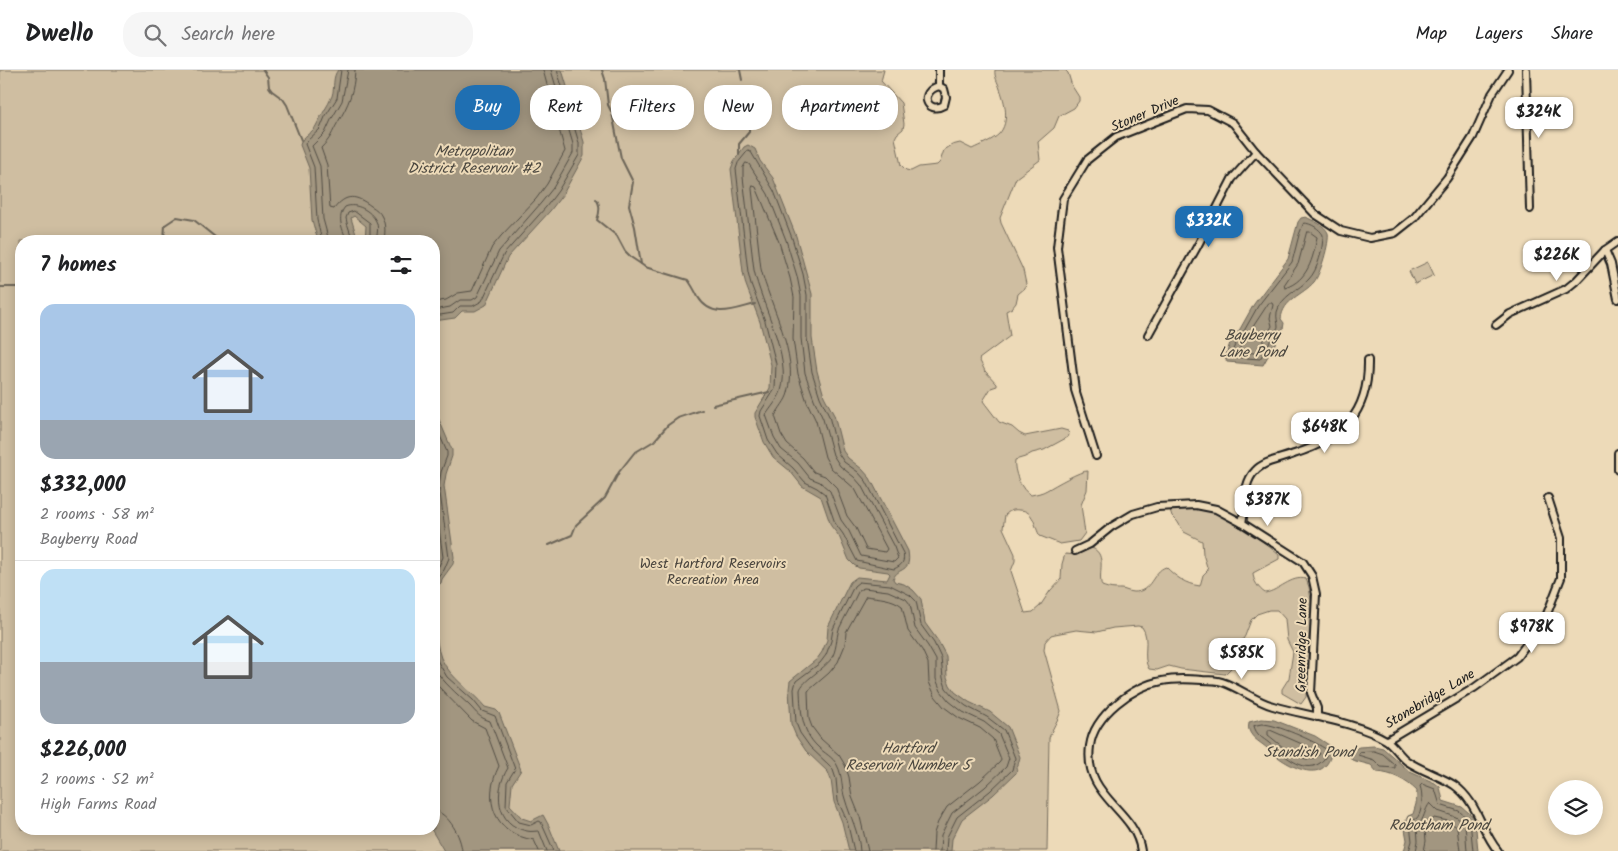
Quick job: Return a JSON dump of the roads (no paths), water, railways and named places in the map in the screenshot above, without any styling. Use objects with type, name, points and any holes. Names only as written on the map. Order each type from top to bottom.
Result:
[{"type":"street","points":[[938,70],[939,86]]},
{"type":"street","name":"Stoner Drive","points":[[1096,456],[1075,390],[1057,247],[1063,199],[1086,160],[1116,137],[1186,109],[1208,110],[1233,122],[1256,152],[1315,214],[1341,231],[1370,238],[1394,233],[1414,218],[1447,178],[1473,137],[1492,94],[1508,70]]},
{"type":"street","points":[[1526,70],[1530,209]]},
{"type":"street","points":[[1148,335],[1232,179],[1256,152]]},
{"type":"street","points":[[1496,325],[1510,314],[1566,289],[1578,280],[1605,250],[1618,241]]},
{"type":"street","points":[[1605,250],[1611,264],[1618,299]]},
{"type":"street","points":[[1242,523],[1248,483],[1255,471],[1269,462],[1324,443],[1338,433],[1353,418],[1364,397],[1368,378],[1368,360]]},
{"type":"street","points":[[1618,453],[1618,470]]},
{"type":"street","name":"Stonebridge Lane","points":[[1387,740],[1474,688],[1517,657],[1545,619],[1561,578],[1561,538],[1548,498]]},
{"type":"street","name":"Greenridge Lane","points":[[1075,551],[1090,544],[1111,527],[1133,514],[1157,507],[1196,505],[1216,509],[1242,523],[1303,562],[1312,576],[1316,594],[1311,693],[1317,708],[1317,717]]},
{"type":"street","points":[[1141,851],[1132,826],[1100,791],[1092,772],[1090,747],[1094,730],[1112,707],[1134,692],[1160,681],[1185,678],[1221,682],[1270,706],[1362,729],[1387,740],[1406,760],[1425,772],[1455,786],[1473,805],[1498,851]]},
{"type":"water","name":"Metropolitan District Reservoir #2","points":[[338,70],[562,70],[567,85],[530,85],[530,130],[580,130],[584,142],[584,156],[563,194],[508,257],[486,305],[475,311],[462,311],[455,318],[440,320],[440,235],[365,235],[366,226],[354,216],[351,218],[356,235],[316,235],[312,220],[309,168],[300,145],[303,139],[315,127],[333,93],[335,76]]},
{"type":"water","name":"Hartford Reservoir Number 5","points":[[748,145],[755,149],[760,161],[773,178],[796,236],[812,294],[812,338],[817,371],[824,396],[834,415],[843,451],[870,478],[908,551],[909,558],[906,567],[898,572],[893,579],[895,582],[904,584],[913,590],[921,599],[925,623],[946,656],[947,677],[950,685],[955,692],[969,702],[990,712],[1008,727],[1020,757],[1016,773],[993,795],[962,819],[952,839],[951,851],[849,851],[842,822],[834,802],[828,772],[806,751],[791,724],[790,681],[817,659],[822,652],[827,640],[828,627],[850,582],[857,577],[887,580],[890,574],[888,572],[859,568],[849,560],[839,536],[831,526],[821,497],[802,486],[790,471],[773,457],[764,442],[755,417],[755,413],[770,388],[771,365],[760,322],[743,272],[731,169],[734,161],[744,147]]},
{"type":"water","name":"Bayberry Lane Pond","points":[[1306,217],[1322,225],[1328,233],[1322,266],[1314,282],[1285,307],[1281,319],[1284,323],[1283,329],[1263,365],[1227,362],[1225,358],[1230,343],[1254,304],[1288,259],[1298,222],[1301,218]]},
{"type":"water","points":[[440,422],[452,450],[444,486],[454,557],[453,564],[441,583]]},
{"type":"water","points":[[440,654],[450,672],[485,707],[496,710],[499,713],[521,770],[512,784],[510,805],[522,818],[531,821],[543,815],[559,851],[444,851],[435,835],[440,835]]},
{"type":"water","name":"Standish Pond","points":[[1262,719],[1274,720],[1315,736],[1329,745],[1332,750],[1328,762],[1322,769],[1314,771],[1294,767],[1284,761],[1257,741],[1250,733],[1249,722]]},
{"type":"water","name":"Robotham Pond","points":[[1374,746],[1383,748],[1410,772],[1440,787],[1443,801],[1462,807],[1475,818],[1478,851],[1404,851],[1407,840],[1404,824],[1408,816],[1413,814],[1417,791],[1398,778],[1377,772],[1371,765],[1352,760],[1350,756],[1344,754],[1359,747]]},
{"type":"waterway","points":[[263,70],[268,77],[269,87],[287,105],[301,140]]},
{"type":"waterway","points":[[602,70],[608,105],[612,113],[621,158],[633,182],[629,205],[641,264],[645,267],[688,280],[704,304],[717,311],[732,310],[755,304]]},
{"type":"waterway","points":[[740,70],[742,80]]},
{"type":"waterway","points":[[739,155],[739,144],[749,130]]},
{"type":"waterway","points":[[596,199],[600,209],[597,220],[617,236],[625,251],[641,264]]},
{"type":"waterway","points":[[164,235],[165,225],[177,217],[194,220],[213,235]]},
{"type":"waterway","points":[[0,287],[15,287]]},
{"type":"waterway","points":[[713,405],[769,392]]},
{"type":"waterway","points":[[549,545],[572,535],[576,525],[605,498],[619,472],[634,453],[654,441],[668,425],[678,418],[702,410]]},
{"type":"park label","name":"West Hartford Reservoirs Recreation Area","points":[[713,572]]}]
